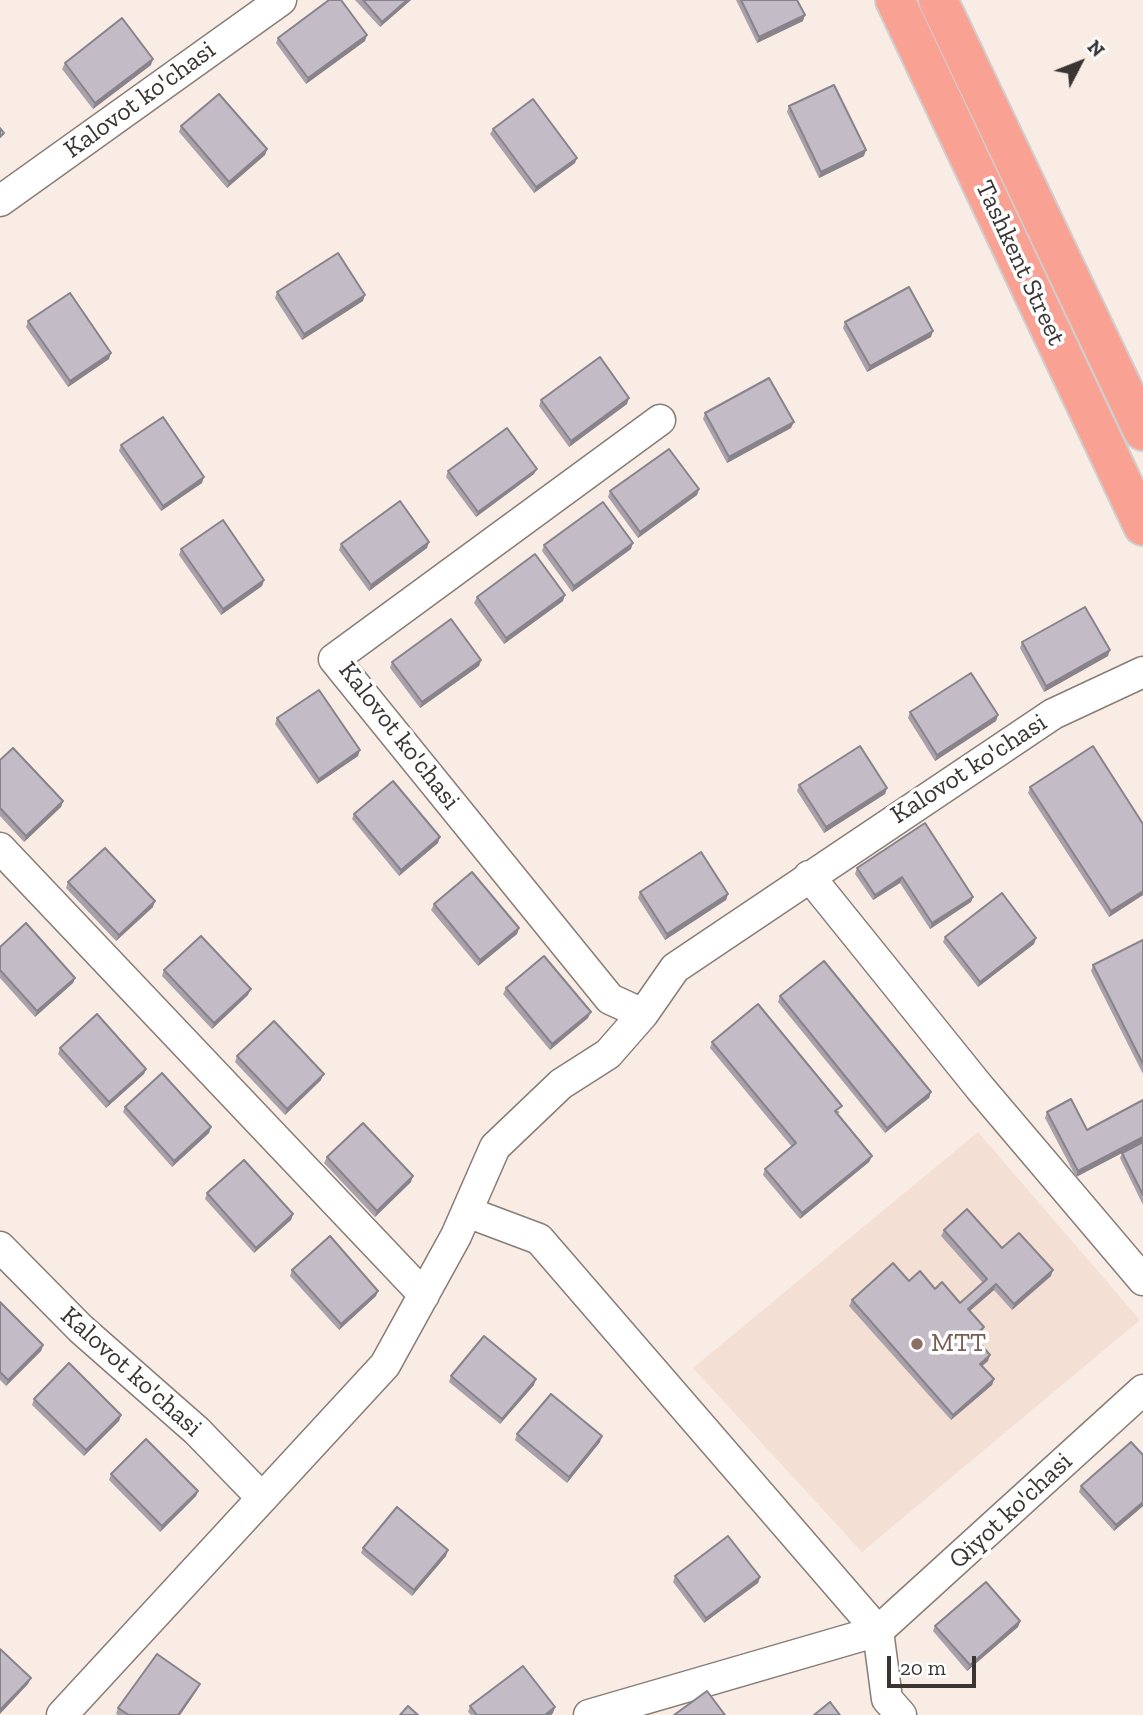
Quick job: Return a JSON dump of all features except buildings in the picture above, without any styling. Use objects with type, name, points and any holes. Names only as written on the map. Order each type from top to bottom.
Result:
[{"type":"highway","name":"Tashkent Street","points":[[895,0],[1143,526]]},
{"type":"highway","name":"Tashkent Street","points":[[938,0],[1143,431]]},
{"type":"street","name":"Kalovot ko'chasi","points":[[0,201],[281,0]]},
{"type":"street","name":"Kalovot ko'chasi","points":[[643,1014],[610,999],[334,659],[660,420]]},
{"type":"street","name":"Kalovot ko'chasi","points":[[62,1715],[385,1365],[467,1212],[495,1147],[561,1084],[608,1054],[643,1014],[676,968],[1053,713],[1143,672]]},
{"type":"street","points":[[0,848],[424,1295]]},
{"type":"street","points":[[809,876],[980,1088],[1143,1280]]},
{"type":"street","points":[[467,1212],[539,1240],[878,1631],[887,1699],[901,1715]]},
{"type":"street","name":"Kalovot ko'chasi","points":[[0,1247],[81,1329],[197,1431],[262,1498]]},
{"type":"street","name":"Qiyot ko'chasi","points":[[589,1715],[878,1631],[1143,1390]]},
{"type":"shaded area","name":"MTT","points":[[978,1132],[1140,1320],[862,1552],[693,1368]]},
{"type":"place","name":"MTT","points":[[917,1344]]}]
